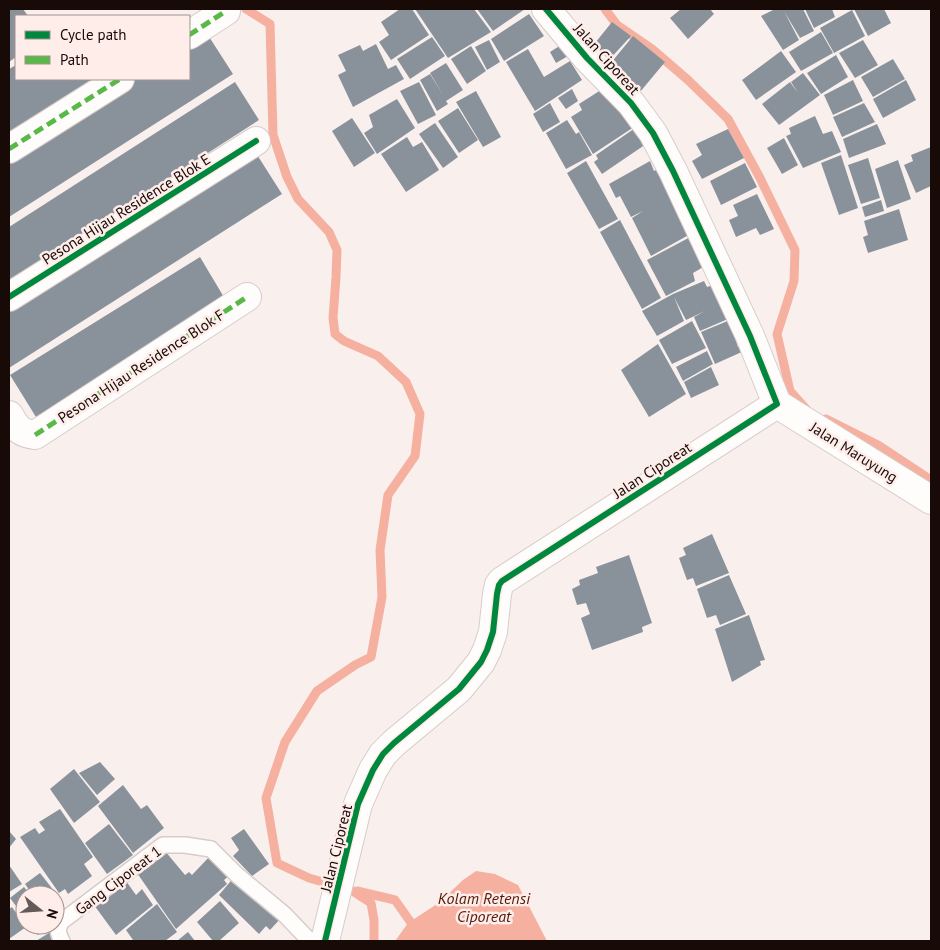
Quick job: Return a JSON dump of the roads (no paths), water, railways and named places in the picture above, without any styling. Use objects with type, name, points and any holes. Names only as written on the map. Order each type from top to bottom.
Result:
[{"type":"street","name":"Jalan Ciporeat","points":[[325,941],[358,804],[373,770],[383,754],[394,743],[459,689],[481,662],[487,650],[492,632],[497,594],[502,581],[777,404],[746,328],[673,171],[653,133],[630,103],[587,58],[546,9]]},
{"type":"street","points":[[190,34],[226,11]]},
{"type":"street","points":[[9,149],[118,80]]},
{"type":"street","name":"Pesona Hijau Residence Blok E","points":[[9,297],[256,141]]},
{"type":"street","name":"Pesona Hijau Residence Blok F","points":[[9,415],[16,426],[24,433],[35,435],[247,297]]},
{"type":"street","name":"Jalan Maruyung","points":[[777,404],[931,500]]},
{"type":"lane","name":"Gang Ciporeat 1","points":[[62,941],[58,935],[61,922],[162,845],[185,845],[211,849],[237,875],[284,914],[312,941]]},
{"type":"water","name":"Kolam Retensi Ciporeat","points":[[476,871],[495,874],[518,885],[547,941],[395,941],[408,923],[440,902],[463,880]]},
{"type":"waterway","points":[[246,9],[270,24],[273,135],[287,177],[298,199],[329,232],[337,250],[333,318],[335,334],[344,341],[378,356],[406,382],[420,414],[415,456],[388,495],[380,550],[382,597],[371,657],[355,665],[317,691],[285,742],[266,798],[277,863],[309,878],[351,890],[371,903],[374,920],[374,941]]},
{"type":"waterway","points":[[605,9],[617,25],[652,49],[688,80],[728,119],[760,178],[795,250],[794,281],[777,334],[790,391],[807,410]]},
{"type":"waterway","points":[[826,419],[878,445],[931,480]]},
{"type":"waterway","points":[[357,891],[395,900],[424,941]]}]
